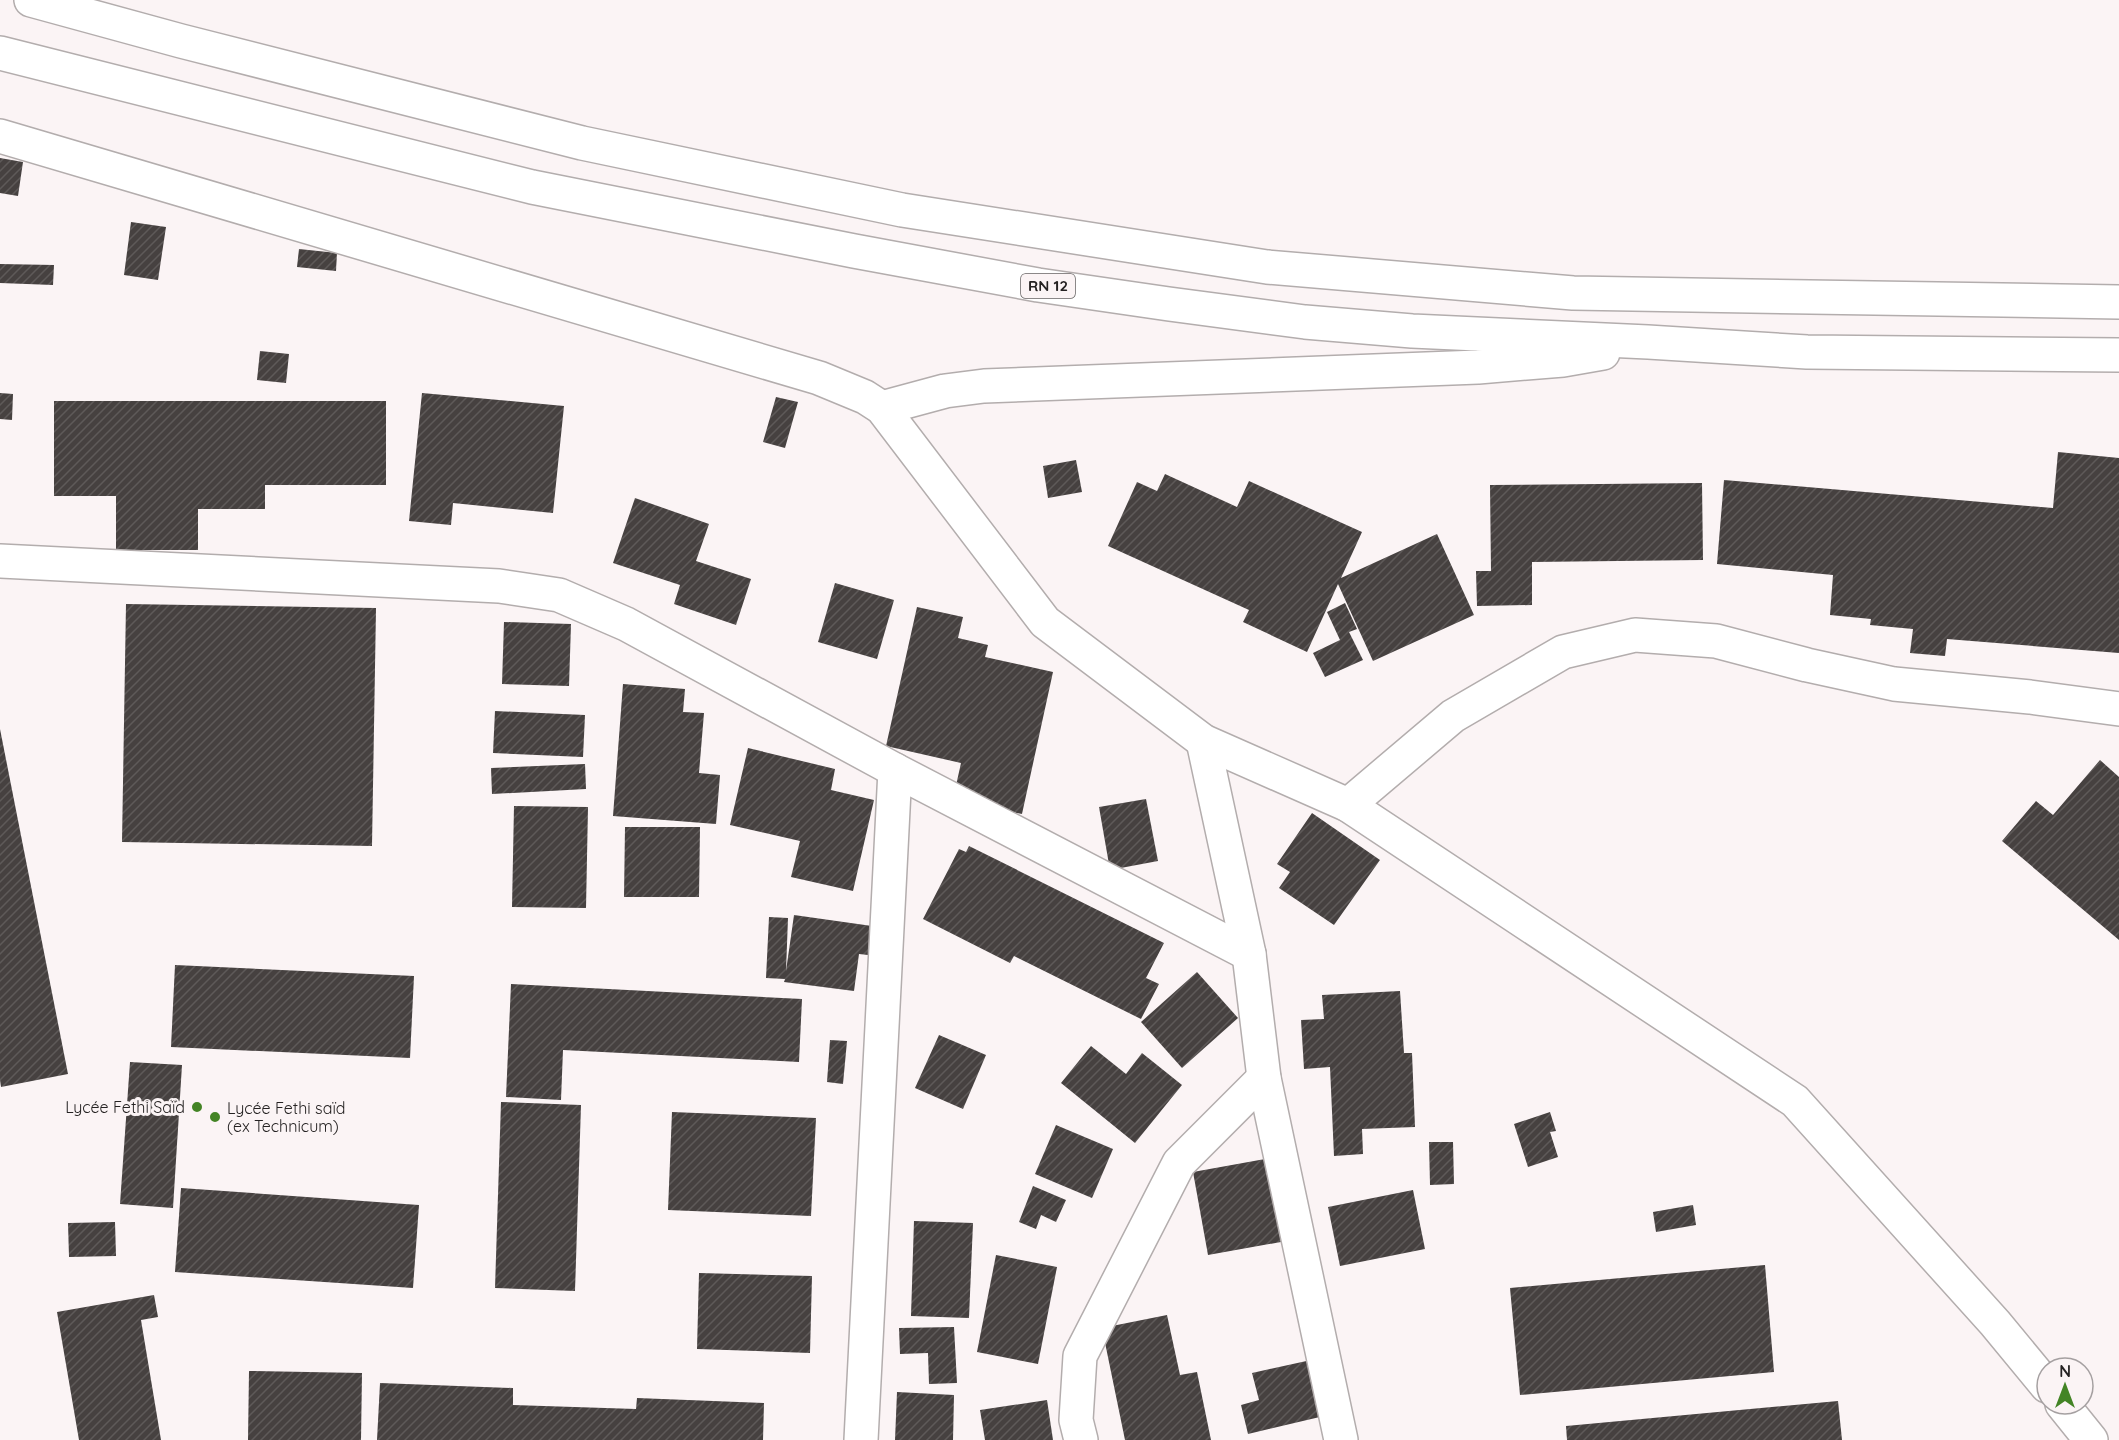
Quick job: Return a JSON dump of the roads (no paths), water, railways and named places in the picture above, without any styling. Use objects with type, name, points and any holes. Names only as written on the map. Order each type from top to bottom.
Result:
[{"type":"main road","points":[[31,0],[192,44],[582,143],[902,210],[1267,267],[1573,293],[2119,302]]},
{"type":"main road","name":"RN 12","points":[[0,53],[532,187],[1038,285],[1169,304],[1315,323],[1412,331],[1807,352],[2119,355]]},
{"type":"main road","points":[[0,136],[819,378],[865,397],[882,408],[1046,622],[1203,741],[1348,805],[1796,1101],[1995,1323],[2035,1371]]},
{"type":"main road","points":[[882,408],[964,388],[1520,365],[1584,356],[1648,342]]},
{"type":"main road","points":[[0,561],[499,586],[559,595],[626,624],[895,770],[1249,954]]},
{"type":"main road","points":[[1348,805],[1453,716],[1563,652],[1635,634],[1716,641],[1807,665],[1894,684],[2030,697],[2119,709]]},
{"type":"main road","points":[[1203,741],[1249,954],[1264,1078],[1341,1440]]},
{"type":"main road","points":[[861,1440],[895,770]]},
{"type":"main road","points":[[1081,1440],[1076,1420],[1080,1356],[1179,1163],[1264,1078]]},
{"type":"main road","points":[[2072,1416],[2091,1440]]},
{"type":"place","name":"Lycée Fethi Saïd","points":[[197,1107]]},
{"type":"place","name":"Lycée Fethi saïd (ex Technicum)","points":[[215,1117]]}]
